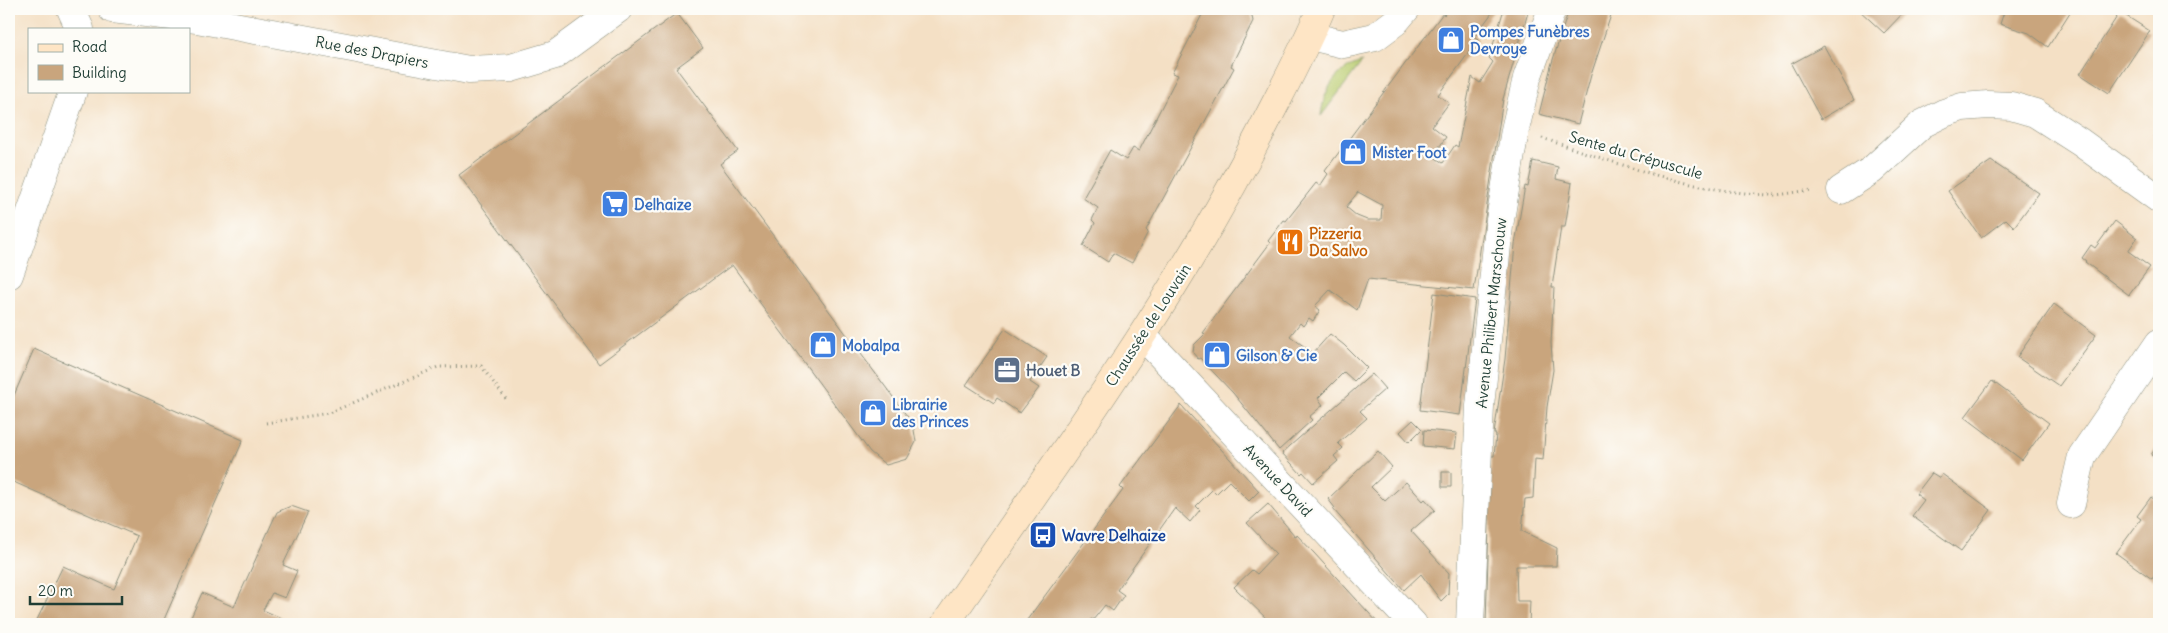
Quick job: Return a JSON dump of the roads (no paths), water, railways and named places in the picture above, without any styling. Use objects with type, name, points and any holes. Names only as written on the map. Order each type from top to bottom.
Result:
[{"type":"main road","name":"Chaussée de Louvain","points":[[945,624],[1143,336],[1237,180],[1310,36],[1321,9]]},
{"type":"street","points":[[71,9],[80,28]]},
{"type":"street","name":"Rue des Drapiers","points":[[112,9],[197,19],[469,70],[511,68],[555,55],[618,9]]},
{"type":"street","points":[[1310,36],[1342,44],[1375,37],[1395,22],[1406,9]]},
{"type":"street","name":"Avenue Philibert Marschouw","points":[[1470,624],[1480,406],[1499,226],[1515,130],[1527,78],[1552,9]]},
{"type":"street","points":[[9,275],[73,92]]},
{"type":"street","points":[[1841,190],[1872,170],[1922,124],[1944,113],[1962,107],[1988,105],[2011,106],[2035,113],[2080,142],[2159,199]]},
{"type":"street","name":"Avenue David","points":[[1143,336],[1413,624]]},
{"type":"street","points":[[2071,504],[2082,456],[2159,343]]},
{"type":"place","name":"Pompes Funèbres Devroye","points":[[1451,40]]},
{"type":"place","name":"Mister Foot","points":[[1353,152]]},
{"type":"place","name":"Delhaize","points":[[615,204]]},
{"type":"place","name":"Pizzeria Da Salvo","points":[[1290,242]]},
{"type":"place","name":"Mobalpa","points":[[823,345]]},
{"type":"place","name":"Gilson & Cie","points":[[1217,355]]},
{"type":"place","name":"Houet B","points":[[1007,370]]},
{"type":"place","name":"Librairie des Princes","points":[[873,413]]},
{"type":"place","name":"Wavre Delhaize","points":[[1043,535]]}]
